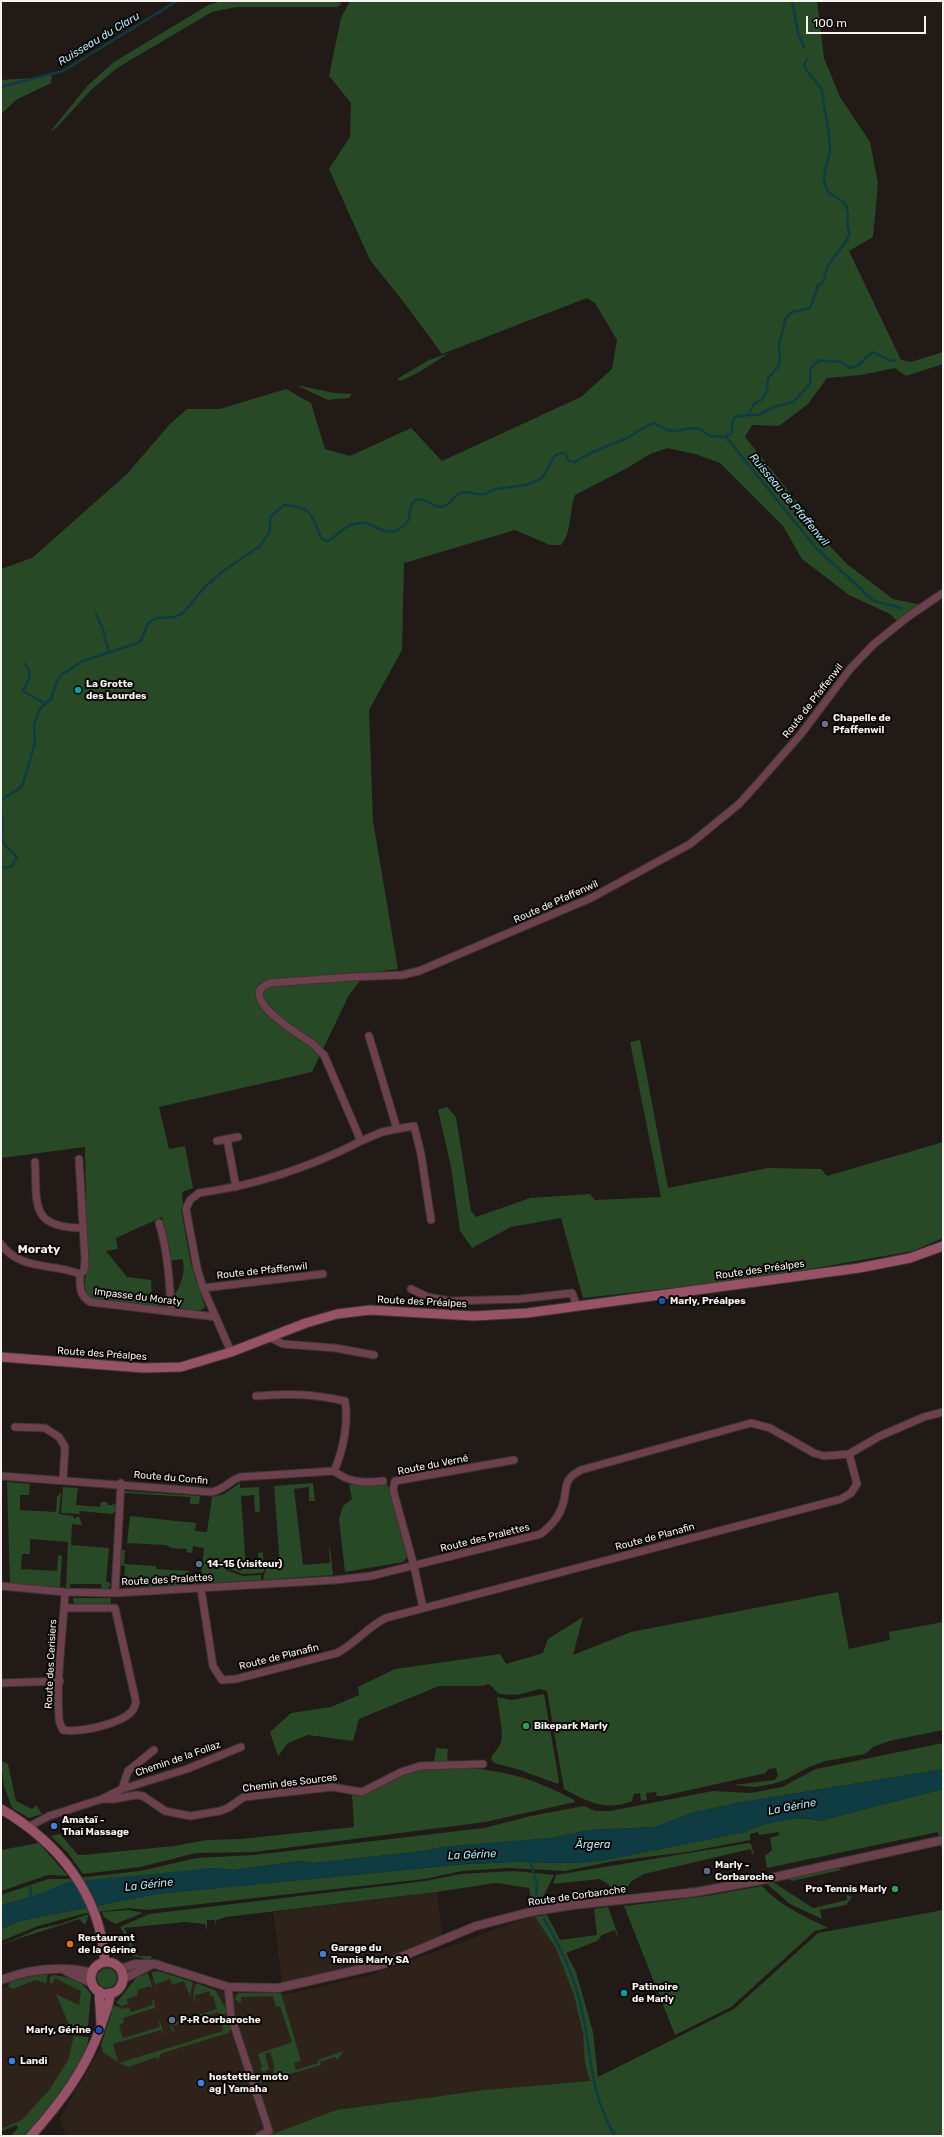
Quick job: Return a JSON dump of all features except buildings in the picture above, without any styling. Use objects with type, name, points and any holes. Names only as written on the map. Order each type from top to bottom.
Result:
[{"type":"main road","name":"Route des Préalpes","points":[[1,1357],[143,1368],[181,1367],[231,1352],[306,1322],[337,1314],[370,1310],[481,1315],[527,1313],[858,1268],[910,1258],[943,1246]]},
{"type":"main road","points":[[1,1809],[28,1827],[52,1847],[73,1871],[84,1888],[97,1919],[105,1962]]},
{"type":"main road","points":[[31,2136],[67,2093],[83,2068],[95,2044],[108,2007],[110,1994],[121,1986],[123,1979],[120,1969],[114,1964],[105,1962],[96,1967],[93,1973],[92,1983],[99,1992],[101,2024]]},
{"type":"main road","points":[[99,1992],[110,1994]]},
{"type":"street","name":"Route de Pfaffenwil","points":[[361,1141],[324,1055],[314,1045],[270,1013],[260,1000],[259,994],[262,988],[270,983],[351,976],[402,976],[419,971],[591,898],[654,865],[690,844],[739,804],[801,734],[850,669],[874,644],[909,616],[943,593]]},
{"type":"street","points":[[369,1036],[397,1129]]},
{"type":"street","name":"Route de Pfaffenwil","points":[[231,1352],[204,1288],[198,1268],[186,1209],[190,1200],[199,1194],[236,1187],[285,1174],[321,1161],[372,1135],[414,1126],[421,1154],[431,1220]]},
{"type":"street","points":[[217,1141],[238,1137]]},
{"type":"street","points":[[227,1139],[236,1187]]},
{"type":"street","name":"Impasse du Moraty","points":[[79,1159],[85,1260],[84,1271],[80,1274],[81,1292],[84,1298],[90,1302],[216,1317]]},
{"type":"street","points":[[35,1162],[37,1199],[39,1210],[45,1220],[57,1226],[83,1228]]},
{"type":"street","points":[[159,1223],[165,1244],[171,1311]]},
{"type":"street","points":[[1,1244],[6,1251],[20,1260],[80,1274]]},
{"type":"street","name":"Route de Pfaffenwil","points":[[204,1288],[323,1274]]},
{"type":"street","name":"Route des Préalpes","points":[[411,1289],[428,1297],[455,1301],[520,1299],[572,1293],[577,1306]]},
{"type":"street","points":[[269,1337],[283,1344],[335,1348],[374,1355]]},
{"type":"street","points":[[256,1396],[316,1394],[345,1401],[347,1411],[342,1446],[334,1471],[346,1480],[363,1484],[383,1481]]},
{"type":"street","name":"Route des Pralettes","points":[[1,1586],[65,1592],[115,1593],[201,1589],[335,1580],[371,1576],[541,1534],[555,1521],[563,1506],[565,1485],[570,1475],[580,1470],[751,1423],[770,1428],[814,1453],[824,1456],[849,1454],[880,1436],[924,1417],[943,1412]]},
{"type":"street","points":[[15,1427],[45,1428],[59,1437],[66,1447],[62,1480]]},
{"type":"street","name":"Route de Planafin","points":[[201,1589],[213,1666],[222,1680],[236,1679],[337,1653],[347,1648],[375,1623],[386,1618],[841,1499],[851,1493],[857,1484],[849,1454]]},
{"type":"street","name":"Route du Verné","points":[[414,1566],[393,1490],[395,1481],[514,1460]]},
{"type":"street","name":"Route du Confin","points":[[1,1476],[211,1492],[224,1488],[234,1479],[240,1477],[334,1471]]},
{"type":"street","name":"Route des Pralettes","points":[[115,1593],[121,1484]]},
{"type":"street","points":[[414,1566],[423,1608]]},
{"type":"street","name":"Route des Cerisiers","points":[[64,1608],[115,1608],[136,1702],[133,1711],[113,1723],[73,1732],[63,1730],[58,1720],[60,1681],[64,1608],[65,1592]]},
{"type":"street","points":[[1,1683],[60,1681]]},
{"type":"street","name":"Chemin de la Follaz","points":[[28,1827],[49,1816],[102,1799],[122,1789],[187,1769],[241,1747]]},
{"type":"street","name":"Chemin de la Follaz","points":[[122,1789],[128,1771],[154,1750]]},
{"type":"street","name":"Chemin des Sources","points":[[102,1799],[114,1799],[136,1795],[143,1796],[164,1811],[190,1816],[220,1811],[228,1808],[244,1797],[332,1787],[362,1792],[401,1772],[420,1766],[483,1764]]},
{"type":"street","name":"Route de Corbaroche","points":[[120,1969],[135,1964],[152,1965],[167,1967],[228,1987],[278,1988],[384,1964],[476,1926],[530,1912],[573,1905],[696,1892],[762,1880],[943,1840]]},
{"type":"street","points":[[123,1979],[152,1965]]},
{"type":"street","points":[[1,1980],[29,1971],[63,1970],[93,1973]]},
{"type":"street","points":[[63,1970],[92,1983]]},
{"type":"street","points":[[228,1987],[231,2016],[269,2132],[259,2136]]},
{"type":"shaded area","points":[[437,1892],[442,1936],[403,1952],[349,1969],[282,1983],[273,1912]]},
{"type":"shaded area","points":[[538,1914],[558,1949],[575,1994],[584,2032],[591,2078],[588,2083],[485,2090],[336,2110],[267,2136],[66,2136],[60,2119],[105,2040],[114,2009],[135,1983],[161,1975],[174,1976],[211,1989],[239,1995],[283,1995],[371,1975]]},
{"type":"shaded area","points":[[58,1977],[88,1995],[74,2056],[48,2097],[22,2124],[1,2132],[1,1989],[27,1979]]},
{"type":"green space","points":[[222,1],[339,2],[342,4],[337,7],[236,7],[212,12],[117,68],[92,89],[57,127],[50,132],[88,85],[114,62],[210,4]]},
{"type":"green space","points":[[350,1],[817,1],[824,58],[840,97],[870,142],[878,183],[873,237],[849,251],[901,360],[911,362],[943,352],[943,364],[906,376],[895,368],[861,375],[827,378],[808,404],[779,426],[752,425],[745,437],[803,509],[818,534],[847,564],[893,599],[922,605],[898,622],[890,614],[849,595],[802,559],[783,526],[720,463],[695,454],[667,448],[650,454],[629,467],[575,495],[569,528],[565,540],[561,545],[550,545],[515,530],[404,563],[402,650],[369,710],[373,821],[398,969],[366,973],[349,995],[312,1072],[159,1107],[169,1149],[185,1146],[193,1188],[182,1192],[183,1204],[181,1210],[191,1264],[205,1307],[198,1311],[190,1311],[174,1304],[173,1297],[182,1279],[184,1268],[182,1259],[170,1261],[162,1217],[116,1238],[118,1249],[106,1251],[127,1277],[151,1280],[152,1296],[168,1297],[167,1308],[90,1299],[85,1285],[87,1271],[85,1147],[1,1158],[1,569],[32,558],[127,474],[170,424],[187,409],[220,409],[286,389],[311,403],[325,449],[350,456],[411,428],[442,461],[581,397],[612,369],[617,340],[595,303],[587,298],[442,354],[406,305],[370,260],[329,169],[350,137],[351,103],[329,76],[341,18]]},
{"type":"green space","points":[[52,73],[51,83],[16,100],[1,114],[1,80],[31,78]]},
{"type":"green space","points":[[449,353],[419,372],[401,381],[397,379],[429,360]]},
{"type":"green space","points":[[296,385],[335,393],[352,394],[349,398],[328,400]]},
{"type":"green space","points":[[640,1040],[668,1188],[768,1168],[821,1169],[827,1176],[943,1142],[943,1238],[913,1251],[753,1279],[583,1298],[561,1218],[511,1227],[472,1248],[460,1231],[451,1167],[438,1110],[447,1107],[456,1117],[471,1211],[476,1217],[530,1198],[590,1194],[595,1200],[661,1197],[630,1042]]},
{"type":"green space","points":[[7,1482],[30,1484],[29,1495],[20,1495],[20,1510],[56,1512],[57,1497],[61,1492],[59,1514],[73,1516],[74,1519],[79,1516],[82,1525],[72,1524],[71,1545],[109,1548],[106,1581],[111,1584],[108,1588],[102,1590],[101,1584],[70,1584],[70,1590],[66,1590],[68,1542],[30,1539],[30,1554],[22,1554],[21,1569],[57,1571],[58,1555],[62,1556],[60,1587],[58,1589],[10,1584]]},
{"type":"green space","points":[[240,1483],[240,1488],[259,1487],[260,1512],[255,1512],[254,1495],[241,1496],[246,1569],[259,1568],[258,1553],[263,1552],[264,1571],[262,1573],[243,1574],[226,1568],[226,1570],[243,1576],[261,1575],[261,1580],[194,1584],[194,1582],[200,1583],[204,1548],[193,1546],[192,1553],[186,1552],[187,1549],[171,1548],[166,1545],[127,1543],[130,1516],[196,1523],[195,1531],[207,1532],[212,1497],[224,1494]]},
{"type":"green space","points":[[313,1483],[315,1501],[309,1501],[309,1487],[294,1489],[303,1565],[330,1563],[330,1548],[333,1575],[263,1580],[266,1568],[280,1566],[274,1486]]},
{"type":"green space","points":[[387,1483],[408,1556],[403,1562],[345,1572],[339,1519],[343,1506],[352,1499],[349,1485]]},
{"type":"green space","points":[[63,1487],[78,1488],[76,1505],[100,1507],[101,1502],[107,1502],[108,1505],[113,1505],[113,1503],[116,1505],[116,1511],[112,1514],[79,1511],[80,1514],[61,1513]]},
{"type":"green space","points":[[124,1491],[200,1496],[199,1504],[190,1504],[190,1497],[125,1493]]},
{"type":"green space","points":[[119,1550],[125,1550],[124,1564],[156,1566],[156,1569],[189,1571],[187,1585],[121,1587],[118,1583],[124,1583],[125,1566],[118,1565]]},
{"type":"green space","points":[[838,1592],[849,1649],[890,1640],[889,1632],[943,1622],[943,1730],[889,1741],[873,1747],[865,1754],[826,1761],[809,1767],[785,1780],[772,1784],[755,1787],[733,1785],[775,1780],[778,1775],[776,1768],[768,1769],[766,1773],[663,1796],[657,1796],[656,1792],[646,1793],[647,1800],[641,1801],[640,1793],[634,1794],[632,1801],[613,1805],[596,1804],[564,1789],[547,1691],[540,1689],[517,1695],[499,1694],[489,1684],[482,1686],[439,1686],[359,1719],[353,1741],[308,1735],[288,1743],[278,1756],[270,1732],[291,1713],[331,1707],[359,1695],[358,1687],[395,1669],[500,1654],[506,1664],[543,1653],[548,1639],[583,1617],[573,1655],[631,1632]]},
{"type":"green space","points":[[73,1598],[111,1598],[111,1605],[76,1605]]},
{"type":"green space","name":"Bikepark Marly","points":[[544,1694],[559,1781],[558,1784],[520,1770],[494,1763],[491,1759],[502,1738],[497,1697],[512,1700]]},
{"type":"green space","points":[[943,1743],[943,1769],[737,1803],[695,1812],[655,1827],[589,1830],[552,1838],[442,1847],[424,1851],[314,1863],[299,1861],[234,1870],[213,1868],[162,1874],[31,1897],[1,1905],[1,1895],[48,1879],[67,1879],[140,1871],[197,1858],[254,1855],[484,1828],[531,1816],[584,1806],[595,1811],[610,1811],[713,1791],[750,1793],[782,1787],[816,1769]]},
{"type":"green space","points":[[436,1748],[448,1749],[447,1762],[434,1762]]},
{"type":"green space","points":[[1,1761],[8,1764],[16,1801],[32,1809],[36,1805],[42,1814],[29,1818],[12,1808],[4,1786]]},
{"type":"green space","points":[[453,1767],[501,1772],[529,1780],[558,1792],[574,1800],[575,1802],[485,1822],[254,1852],[196,1853],[140,1867],[83,1874],[68,1853],[51,1836],[60,1834],[78,1855],[83,1855],[174,1846],[206,1840],[241,1839],[354,1827],[352,1794],[372,1791],[397,1777],[416,1770]]},
{"type":"green space","points":[[943,1789],[943,1856],[938,1832],[767,1868],[765,1856],[772,1850],[770,1838],[779,1835],[779,1832],[759,1835],[758,1832],[750,1834],[750,1840],[687,1852],[614,1861],[565,1871],[508,1868],[462,1871],[425,1879],[147,1910],[129,1908],[82,1914],[38,1926],[1,1941],[1,1929],[19,1921],[156,1894],[466,1864],[514,1862],[580,1863],[605,1860],[745,1832],[762,1825],[781,1820],[801,1818],[819,1821]]},
{"type":"green space","points":[[39,1843],[68,1876],[48,1875],[1,1891],[1,1850]]},
{"type":"green space","points":[[749,1843],[751,1844],[754,1854],[752,1854],[751,1849],[644,1874],[632,1881],[621,1895],[613,1896],[609,1885],[600,1879],[553,1884],[556,1875]]},
{"type":"green space","points":[[837,1867],[841,1870],[792,1881],[786,1878]]},
{"type":"green space","points":[[514,1871],[554,1875],[539,1905],[532,1907],[529,1888],[496,1883],[436,1892],[226,1917],[217,1920],[215,1924],[215,1920],[207,1920],[207,1930],[205,1924],[185,1922],[124,1928],[138,1956],[152,1956],[150,1960],[144,1960],[143,1958],[133,1956],[129,1947],[129,1941],[120,1927],[149,1914],[425,1881],[461,1874]]},
{"type":"green space","points":[[773,1882],[813,1908],[847,1900],[847,1895],[852,1897],[846,1905],[820,1910],[822,1919],[790,1904],[767,1884]]},
{"type":"green space","points":[[762,1886],[784,1905],[828,1928],[815,1931],[731,2007],[675,2035],[624,1906],[706,1896]]},
{"type":"green space","points":[[608,1907],[618,1935],[617,1936],[615,1930],[602,1935],[597,1941],[566,1953],[576,1972],[593,2032],[598,2077],[734,2009],[818,1933],[943,1910],[943,2136],[267,2136],[336,2110],[485,2090],[590,2081],[585,2063],[583,2033],[574,1995],[556,1948],[535,1917],[547,1915],[560,1940],[597,1935],[594,1909]]},
{"type":"green space","points":[[129,1910],[143,1913],[115,1924],[104,1917],[102,1912]]},
{"type":"green space","points":[[89,1914],[85,1925],[79,1919],[1,1945],[38,1929],[60,1924]]},
{"type":"green space","points":[[107,1968],[114,1971],[117,1978],[114,1985],[107,1988],[100,1985],[97,1978],[100,1971]]},
{"type":"green space","points":[[158,1971],[193,1982],[190,1996],[192,2002],[184,1981],[172,1985],[170,1979],[156,1984],[157,1989],[151,1972]]},
{"type":"green space","points":[[48,1973],[46,1983],[35,1980],[13,1989],[8,1986],[10,1981]]},
{"type":"green space","points":[[148,1973],[153,1990],[150,1986],[137,1990],[138,1995],[127,1999],[128,2004],[122,2006],[116,2003],[136,1978]]},
{"type":"green space","points":[[52,1975],[69,1978],[80,1983],[91,1995],[87,2035],[73,2034],[56,1994],[79,2005],[81,1991],[55,1978],[53,1983],[50,1983],[50,1977]]},
{"type":"green space","points":[[196,1983],[215,1990],[226,2009],[226,2013],[220,2017],[218,2012],[172,2026],[174,2032],[172,2031],[168,2019],[170,2018],[172,2023],[217,2009],[213,1996],[210,1996],[209,1991],[194,1996],[196,2001],[194,2001],[193,1996]]},
{"type":"green space","points":[[238,1993],[281,1993],[301,2061],[294,2063],[296,2070],[318,2063],[318,2060],[344,2051],[337,2060],[335,2057],[320,2062],[321,2065],[258,2083],[258,2080],[272,2074],[274,2068],[270,2052],[265,2054],[269,2069],[264,2072],[259,2069],[262,2067],[258,2054],[292,2042],[280,2006],[276,2007],[273,1996],[241,1997],[241,2002],[239,2003],[235,1999]]},
{"type":"green space","points":[[152,2000],[154,2000],[156,2013],[154,2008],[123,2018],[124,2023],[119,2025],[123,2038],[160,2027],[158,2021],[160,2022],[164,2035],[161,2030],[113,2044],[118,2062],[103,2052],[101,2045],[114,2005],[122,2009],[129,2007],[131,2012],[153,2005]]},
{"type":"green space","points":[[227,2024],[232,2028],[228,2033],[163,2053],[160,2055],[158,2061],[157,2057],[128,2067],[119,2063],[223,2031],[222,2025]]},
{"type":"green space","points":[[74,2036],[88,2037],[87,2048],[82,2060],[64,2089],[25,2136],[10,2136],[18,2128],[16,2125],[1,2131],[1,2129],[22,2120],[50,2089],[68,2060]]},
{"type":"water","name":"Ärgera","points":[[943,1769],[943,1789],[819,1821],[809,1818],[797,1818],[757,1826],[745,1832],[605,1860],[580,1863],[514,1862],[466,1864],[156,1894],[19,1921],[1,1929],[1,1905],[31,1897],[68,1882],[213,1868],[234,1870],[300,1861],[314,1863],[424,1851],[442,1847],[552,1838],[589,1830],[655,1827],[695,1812],[737,1803]]},
{"type":"waterway","name":"Ruisseau du Claru","points":[[1,87],[63,71],[177,1]]},
{"type":"waterway","points":[[792,1],[798,33],[804,47]]},
{"type":"waterway","points":[[1,801],[6,796],[18,790],[23,784],[35,743],[34,725],[36,718],[40,709],[51,699],[57,681],[61,675],[83,661],[138,643],[142,639],[147,625],[151,621],[157,618],[174,617],[183,613],[204,588],[223,571],[260,546],[270,531],[270,517],[284,505],[294,506],[307,511],[313,519],[322,539],[328,541],[350,525],[354,524],[369,524],[387,532],[394,531],[401,528],[409,520],[410,509],[416,500],[424,500],[441,507],[447,505],[457,494],[463,492],[484,494],[496,489],[531,483],[544,475],[553,458],[560,453],[565,453],[569,461],[575,462],[627,438],[646,426],[654,423],[667,430],[675,431],[693,428],[700,429],[710,436],[726,437],[732,432],[732,423],[735,417],[748,415],[754,404],[763,399],[767,391],[768,378],[778,367],[780,361],[779,345],[786,318],[792,312],[810,308],[818,286],[824,281],[828,266],[847,240],[850,233],[848,229],[847,207],[843,202],[830,193],[825,186],[824,175],[830,149],[830,142],[822,91],[804,65],[807,59]]},
{"type":"waterway","points":[[748,415],[758,415],[775,407],[793,402],[810,384],[810,370],[812,366],[820,360],[831,362],[840,361],[850,368],[857,366],[873,352],[889,360],[895,361]]},
{"type":"waterway","name":"Ruisseau de Pfaffenwil","points":[[726,437],[816,548],[874,601],[901,608]]},
{"type":"waterway","points":[[96,614],[103,629],[106,642]]},
{"type":"waterway","points":[[107,645],[109,651]]},
{"type":"waterway","points":[[24,663],[28,668]]},
{"type":"waterway","points":[[29,671],[30,677],[23,691],[44,703]]},
{"type":"waterway","points":[[1,812],[3,819],[3,841],[17,858],[11,867],[1,868]]},
{"type":"waterway","points":[[530,1860],[537,1884],[536,1905]]},
{"type":"waterway","points":[[30,1886],[31,1899]]},
{"type":"waterway","points":[[544,1919],[558,1944],[575,1984],[585,2026],[594,2082],[602,2109],[615,2136]]},
{"type":"place","name":"La Grotte des Lourdes","points":[[78,690]]},
{"type":"place","name":"Chapelle de Pfaffenwil","points":[[825,724]]},
{"type":"place","name":"Marly, Préalpes","points":[[662,1301]]},
{"type":"place","name":"14-15 (visiteur)","points":[[199,1564]]},
{"type":"place","name":"Bikepark Marly","points":[[526,1726]]},
{"type":"place","name":"Amataï - Thai Massage","points":[[54,1826]]},
{"type":"place","name":"Marly - Corbaroche","points":[[707,1871]]},
{"type":"place","name":"Pro Tennis Marly","points":[[895,1889]]},
{"type":"place","name":"Restaurant de la Gérine","points":[[70,1944]]},
{"type":"place","name":"Garage du Tennis Marly SA","points":[[323,1954]]},
{"type":"place","name":"Patinoire de Marly","points":[[624,1993]]},
{"type":"place","name":"P+R Corbaroche","points":[[172,2020]]},
{"type":"place","name":"Marly, Gérine","points":[[99,2030]]},
{"type":"place","name":"Landi","points":[[12,2061]]},
{"type":"place","name":"hostettler moto ag | Yamaha","points":[[201,2083]]},
{"type":"district","name":"Moraty","points":[[39,1250]]},
{"type":"water label","name":"La Gérine","points":[[792,1807]]},
{"type":"water label","name":"La Gérine","points":[[472,1855]]},
{"type":"water label","name":"La Gérine","points":[[149,1885]]}]
